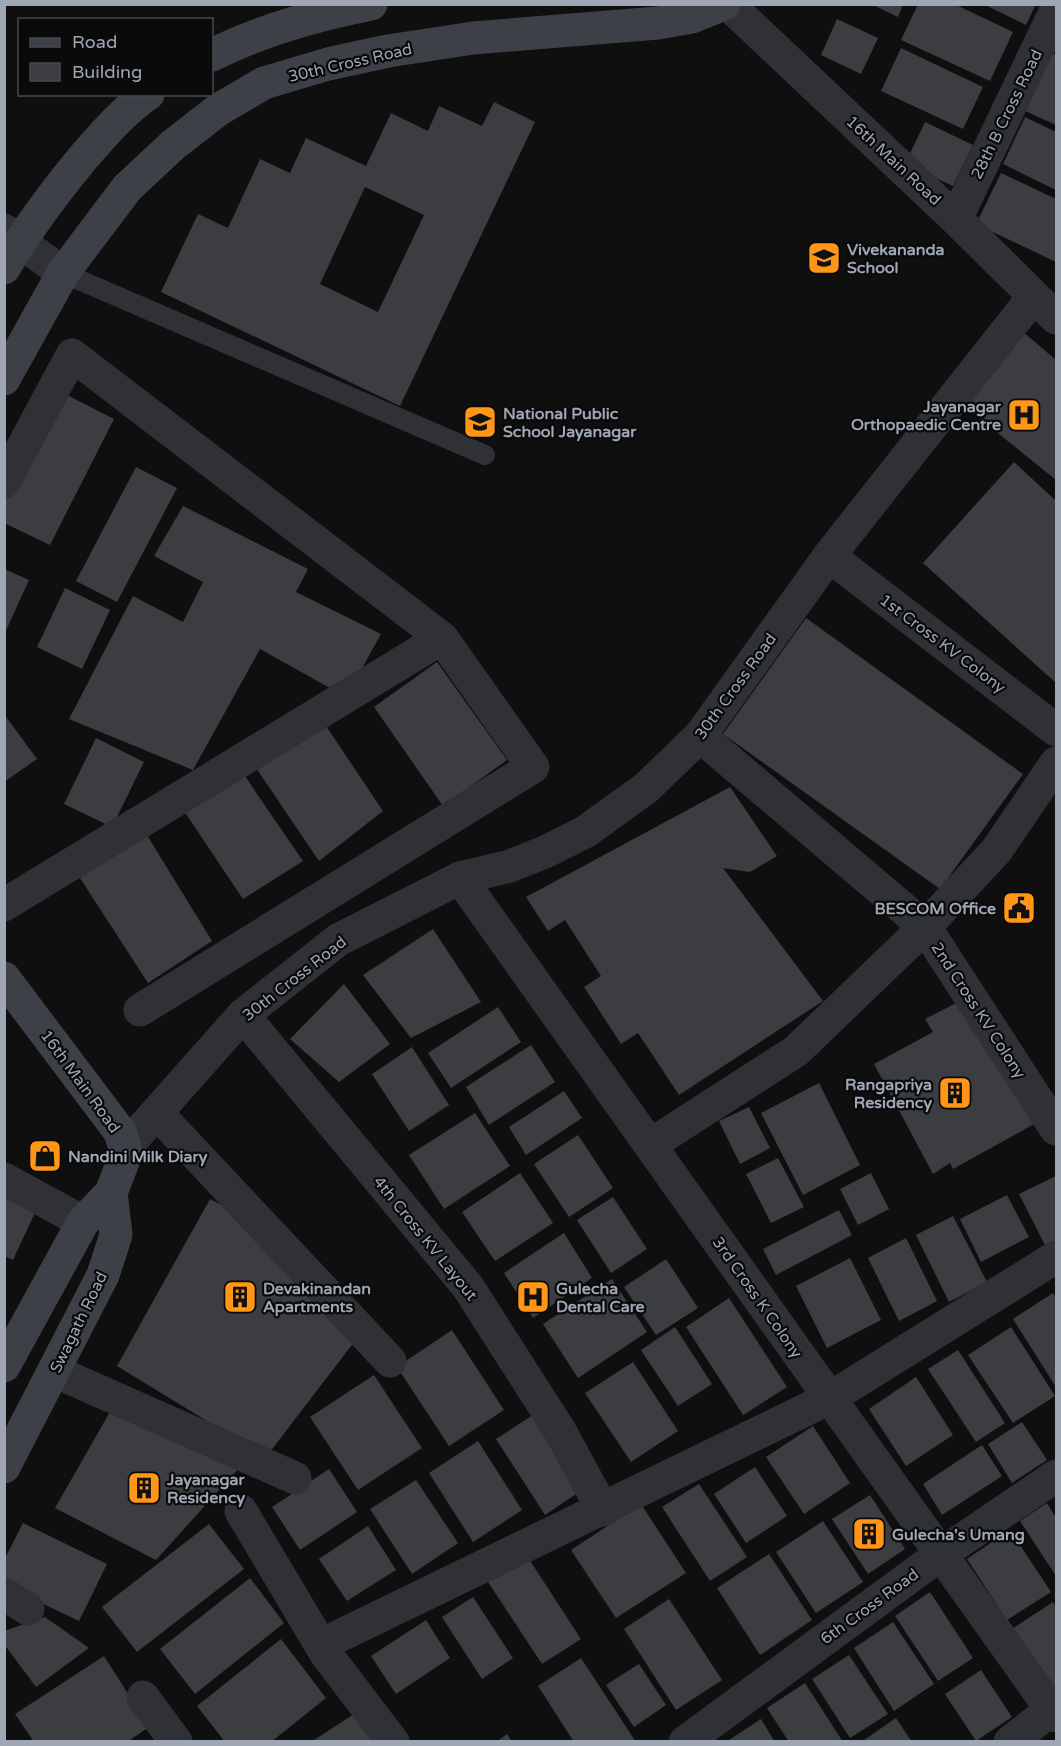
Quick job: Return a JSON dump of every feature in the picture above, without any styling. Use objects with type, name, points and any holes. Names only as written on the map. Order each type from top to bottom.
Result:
[{"type":"main road","points":[[213,54],[237,42],[326,13],[371,4]]},
{"type":"main road","name":"30th Cross Road","points":[[4,379],[63,273],[127,188],[172,145],[218,110],[264,83],[328,64],[388,51],[473,38],[658,23],[692,17],[726,4]]},
{"type":"main road","points":[[4,268],[13,235],[51,197],[104,134],[145,96]]},
{"type":"main road","name":"16th Main Road","points":[[4,978],[120,1132],[125,1148],[124,1159],[111,1192]]},
{"type":"main road","points":[[4,1366],[83,1222],[111,1192]]},
{"type":"main road","name":"Swagath Road","points":[[4,1467],[103,1275],[116,1235],[111,1192]]},
{"type":"street","name":"16th Main Road","points":[[726,4],[956,219],[1045,307]]},
{"type":"street","name":"28th B Cross Road","points":[[956,219],[1056,10]]},
{"type":"street","points":[[13,235],[63,273]]},
{"type":"street","name":"30th Cross Road","points":[[125,1148],[243,1016],[338,940],[460,878],[510,866],[545,852],[585,832],[646,788],[700,736],[829,556],[1045,307]]},
{"type":"street","points":[[4,482],[72,355],[442,638],[533,767],[140,1010]]},
{"type":"street","name":"1st Cross KV Colony","points":[[829,556],[1056,730]]},
{"type":"street","points":[[4,905],[442,638]]},
{"type":"street","name":"2nd Cross KV Colony","points":[[700,736],[925,927],[1056,1129]]},
{"type":"street","points":[[650,1145],[796,1051],[925,927],[996,851],[1056,763]]},
{"type":"street","name":"3rd Cross K Colony","points":[[460,878],[1055,1711]]},
{"type":"street","name":"4th Cross KV Layout","points":[[243,1016],[468,1287],[560,1431],[603,1509]]},
{"type":"street","points":[[157,1113],[390,1360]]},
{"type":"street","points":[[4,1179],[83,1222]]},
{"type":"street","points":[[326,1654],[329,1641],[830,1398],[1056,1257]]},
{"type":"street","points":[[54,1371],[295,1478]]},
{"type":"street","name":"6th Cross Road","points":[[686,1742],[941,1554],[1056,1476]]},
{"type":"street","points":[[242,1511],[326,1654],[393,1742]]},
{"type":"street","points":[[143,1697],[176,1742]]},
{"type":"street","points":[[1010,1742],[1055,1711]]},
{"type":"lane","points":[[63,273],[484,456]]},
{"type":"building","points":[[871,4],[903,4],[898,17]]},
{"type":"building","points":[[918,4],[954,4],[1013,32],[990,81],[901,40]]},
{"type":"building","points":[[983,4],[1036,4],[1026,25]]},
{"type":"building","points":[[837,19],[878,38],[861,74],[821,55]]},
{"type":"building","points":[[901,48],[983,87],[963,129],[881,91]]},
{"type":"building","points":[[1048,51],[1056,55],[1056,125],[1021,109]]},
{"type":"building","points":[[494,102],[535,122],[400,406],[161,292],[198,214],[228,228],[260,159],[290,173],[306,138],[366,166],[391,113],[428,131],[439,106],[482,126]],"holes":[[[365,187],[424,215],[378,312],[320,284]]]},
{"type":"building","points":[[1025,117],[1056,132],[1056,190],[1003,164]]},
{"type":"building","points":[[925,122],[973,145],[953,186],[905,164]]},
{"type":"building","points":[[1001,173],[1056,199],[1056,262],[976,224]]},
{"type":"building","points":[[1022,331],[1056,360],[1056,480],[963,405]]},
{"type":"building","points":[[61,392],[114,419],[50,545],[4,523],[4,503]]},
{"type":"building","points":[[1014,462],[1056,501],[1056,683],[923,563]]},
{"type":"building","points":[[136,467],[177,488],[117,602],[76,581]]},
{"type":"building","points":[[183,506],[308,569],[296,592],[381,634],[346,697],[260,649],[193,770],[69,719],[133,596],[183,622],[203,582],[154,556]]},
{"type":"building","points":[[4,569],[29,580],[4,635]]},
{"type":"building","points":[[65,588],[110,610],[82,669],[37,647]]},
{"type":"building","points":[[806,618],[1023,774],[940,889],[723,734]]},
{"type":"building","points":[[437,662],[507,760],[443,806],[374,707]]},
{"type":"building","points":[[4,714],[37,759],[4,782]]},
{"type":"building","points":[[320,717],[383,811],[319,861],[252,762]]},
{"type":"building","points":[[96,738],[144,762],[112,827],[64,804]]},
{"type":"building","points":[[238,766],[303,861],[243,899],[180,805]]},
{"type":"building","points":[[730,787],[777,856],[750,872],[723,868],[823,1001],[679,1095],[638,1033],[621,1044],[584,987],[601,976],[565,920],[548,931],[526,897]]},
{"type":"building","points":[[145,832],[212,941],[148,983],[80,878]]},
{"type":"building","points":[[433,929],[481,1002],[411,1038],[363,975]]},
{"type":"building","points":[[344,984],[390,1044],[339,1082],[290,1039]]},
{"type":"building","name":"Rangapriya Residency","points":[[964,999],[1036,1123],[953,1169],[950,1163],[933,1174],[874,1064],[933,1032],[925,1019]]},
{"type":"building","points":[[498,1007],[521,1042],[451,1088],[428,1053]]},
{"type":"building","points":[[531,1045],[555,1082],[489,1125],[466,1087]]},
{"type":"building","points":[[412,1047],[449,1105],[409,1131],[372,1074]]},
{"type":"building","points":[[819,1083],[860,1165],[803,1195],[761,1113]]},
{"type":"building","points":[[564,1091],[582,1118],[526,1155],[509,1127]]},
{"type":"building","points":[[749,1107],[770,1148],[740,1164],[719,1121]]},
{"type":"building","points":[[475,1113],[510,1166],[444,1209],[409,1155]]},
{"type":"building","points":[[578,1135],[613,1188],[569,1217],[534,1164]]},
{"type":"building","points":[[778,1158],[804,1207],[771,1223],[746,1174]]},
{"type":"building","points":[[520,1173],[553,1223],[495,1261],[462,1212]]},
{"type":"building","points":[[871,1173],[889,1209],[858,1225],[840,1189]]},
{"type":"building","points":[[1056,1176],[1056,1249],[1049,1253],[1019,1194]]},
{"type":"building","points":[[4,1191],[38,1206],[13,1260],[4,1256]]},
{"type":"building","points":[[1007,1195],[1029,1237],[981,1262],[960,1219]]},
{"type":"building","points":[[613,1197],[647,1249],[611,1273],[577,1220]]},
{"type":"building","name":"Devakinandan Apartments","points":[[210,1199],[253,1222],[361,1333],[266,1457],[117,1366]]},
{"type":"building","points":[[839,1210],[852,1235],[776,1275],[763,1249]]},
{"type":"building","points":[[953,1216],[987,1282],[949,1302],[916,1235]]},
{"type":"building","points":[[564,1233],[592,1278],[533,1318],[504,1273]]},
{"type":"building","points":[[906,1238],[937,1301],[899,1321],[868,1258]]},
{"type":"building","points":[[850,1258],[881,1320],[827,1348],[796,1286]]},
{"type":"building","points":[[666,1259],[698,1308],[656,1335],[624,1287]]},
{"type":"building","points":[[612,1279],[647,1332],[578,1378],[543,1324]]},
{"type":"building","points":[[1053,1293],[1056,1298],[1056,1387],[1013,1319]]},
{"type":"building","points":[[729,1298],[787,1387],[743,1415],[686,1327]]},
{"type":"building","points":[[675,1327],[712,1384],[678,1406],[641,1350]]},
{"type":"building","points":[[1011,1327],[1055,1396],[1013,1423],[968,1355]]},
{"type":"building","points":[[452,1330],[504,1410],[449,1446],[397,1367]]},
{"type":"building","points":[[958,1350],[1005,1423],[976,1442],[928,1369]]},
{"type":"building","points":[[633,1362],[678,1431],[631,1462],[585,1393]]},
{"type":"building","points":[[374,1375],[422,1448],[358,1490],[310,1417]]},
{"type":"building","points":[[916,1377],[953,1435],[906,1466],[869,1409]]},
{"type":"building","name":"Jayanagar Residency","points":[[115,1403],[239,1468],[156,1560],[55,1508]]},
{"type":"building","points":[[533,1415],[582,1490],[545,1515],[496,1439]]},
{"type":"building","points":[[1022,1422],[1047,1460],[1012,1483],[988,1444]]},
{"type":"building","points":[[813,1426],[850,1483],[804,1514],[766,1457]]},
{"type":"building","points":[[478,1441],[522,1510],[473,1542],[429,1473]]},
{"type":"building","points":[[982,1445],[1002,1476],[942,1515],[923,1484]]},
{"type":"building","points":[[755,1467],[787,1516],[746,1543],[714,1494]]},
{"type":"building","points":[[329,1469],[357,1512],[300,1550],[272,1507]]},
{"type":"building","points":[[416,1480],[458,1543],[412,1574],[370,1509]]},
{"type":"building","points":[[699,1484],[747,1557],[710,1581],[662,1507]]},
{"type":"building","name":"Gulecha's Umang","points":[[870,1495],[905,1549],[868,1574],[832,1519]]},
{"type":"building","points":[[1047,1503],[1056,1518],[1056,1576],[1020,1521]]},
{"type":"building","points":[[641,1504],[686,1573],[616,1618],[571,1550]]},
{"type":"building","points":[[823,1521],[863,1582],[816,1613],[776,1552]]},
{"type":"building","points":[[23,1523],[107,1564],[79,1621],[4,1585],[4,1560]]},
{"type":"building","points":[[209,1524],[244,1569],[137,1652],[102,1607]]},
{"type":"building","points":[[368,1526],[396,1570],[347,1601],[319,1559]]},
{"type":"building","points":[[1010,1530],[1051,1592],[1007,1620],[967,1559]]},
{"type":"building","points":[[769,1554],[812,1620],[760,1655],[717,1588]]},
{"type":"building","points":[[527,1556],[581,1639],[542,1664],[488,1582]]},
{"type":"building","points":[[250,1578],[284,1623],[195,1694],[160,1649]]},
{"type":"building","points":[[930,1592],[973,1658],[938,1681],[895,1616]]},
{"type":"building","points":[[473,1597],[513,1658],[482,1679],[442,1617]]},
{"type":"building","points":[[669,1599],[722,1680],[676,1710],[624,1629]]},
{"type":"building","points":[[1053,1602],[1056,1608],[1056,1693],[1012,1629]]},
{"type":"building","points":[[45,1617],[89,1648],[36,1687],[4,1644],[4,1631]]},
{"type":"building","points":[[426,1620],[450,1658],[396,1694],[371,1656]]},
{"type":"building","points":[[893,1622],[934,1684],[894,1711],[854,1648]]},
{"type":"building","points":[[281,1639],[326,1698],[271,1742],[225,1742],[197,1706]]},
{"type":"building","points":[[849,1655],[888,1714],[850,1738],[812,1679]]},
{"type":"building","points":[[104,1656],[149,1727],[127,1742],[34,1742],[15,1714]]},
{"type":"building","points":[[581,1658],[636,1742],[574,1742],[538,1686]]},
{"type":"building","points":[[639,1664],[666,1705],[634,1727],[606,1685]]},
{"type":"building","points":[[981,1670],[1012,1717],[976,1741],[945,1694]]},
{"type":"building","points":[[805,1683],[843,1742],[789,1742],[767,1708]]},
{"type":"building","points":[[357,1712],[376,1742],[311,1742]]},
{"type":"building","points":[[896,1718],[912,1742],[861,1742]]},
{"type":"building","points":[[761,1719],[775,1742],[726,1742]]},
{"type":"building","points":[[507,1734],[512,1742],[496,1742]]},
{"type":"place","name":"Vivekananda School","points":[[824,258]]},
{"type":"place","name":"Jayanagar Orthopaedic Centre","points":[[1024,415]]},
{"type":"place","name":"National Public School Jayanagar","points":[[480,422]]},
{"type":"place","name":"BESCOM Office","points":[[1019,908]]},
{"type":"place","name":"Rangapriya Residency","points":[[955,1093]]},
{"type":"place","name":"Nandini Milk Diary","points":[[45,1156]]},
{"type":"place","name":"Devakinandan Apartments","points":[[240,1297]]},
{"type":"place","name":"Gulecha Dental Care","points":[[533,1297]]},
{"type":"place","name":"Jayanagar Residency","points":[[144,1488]]},
{"type":"place","name":"Gulecha's Umang","points":[[869,1534]]}]
